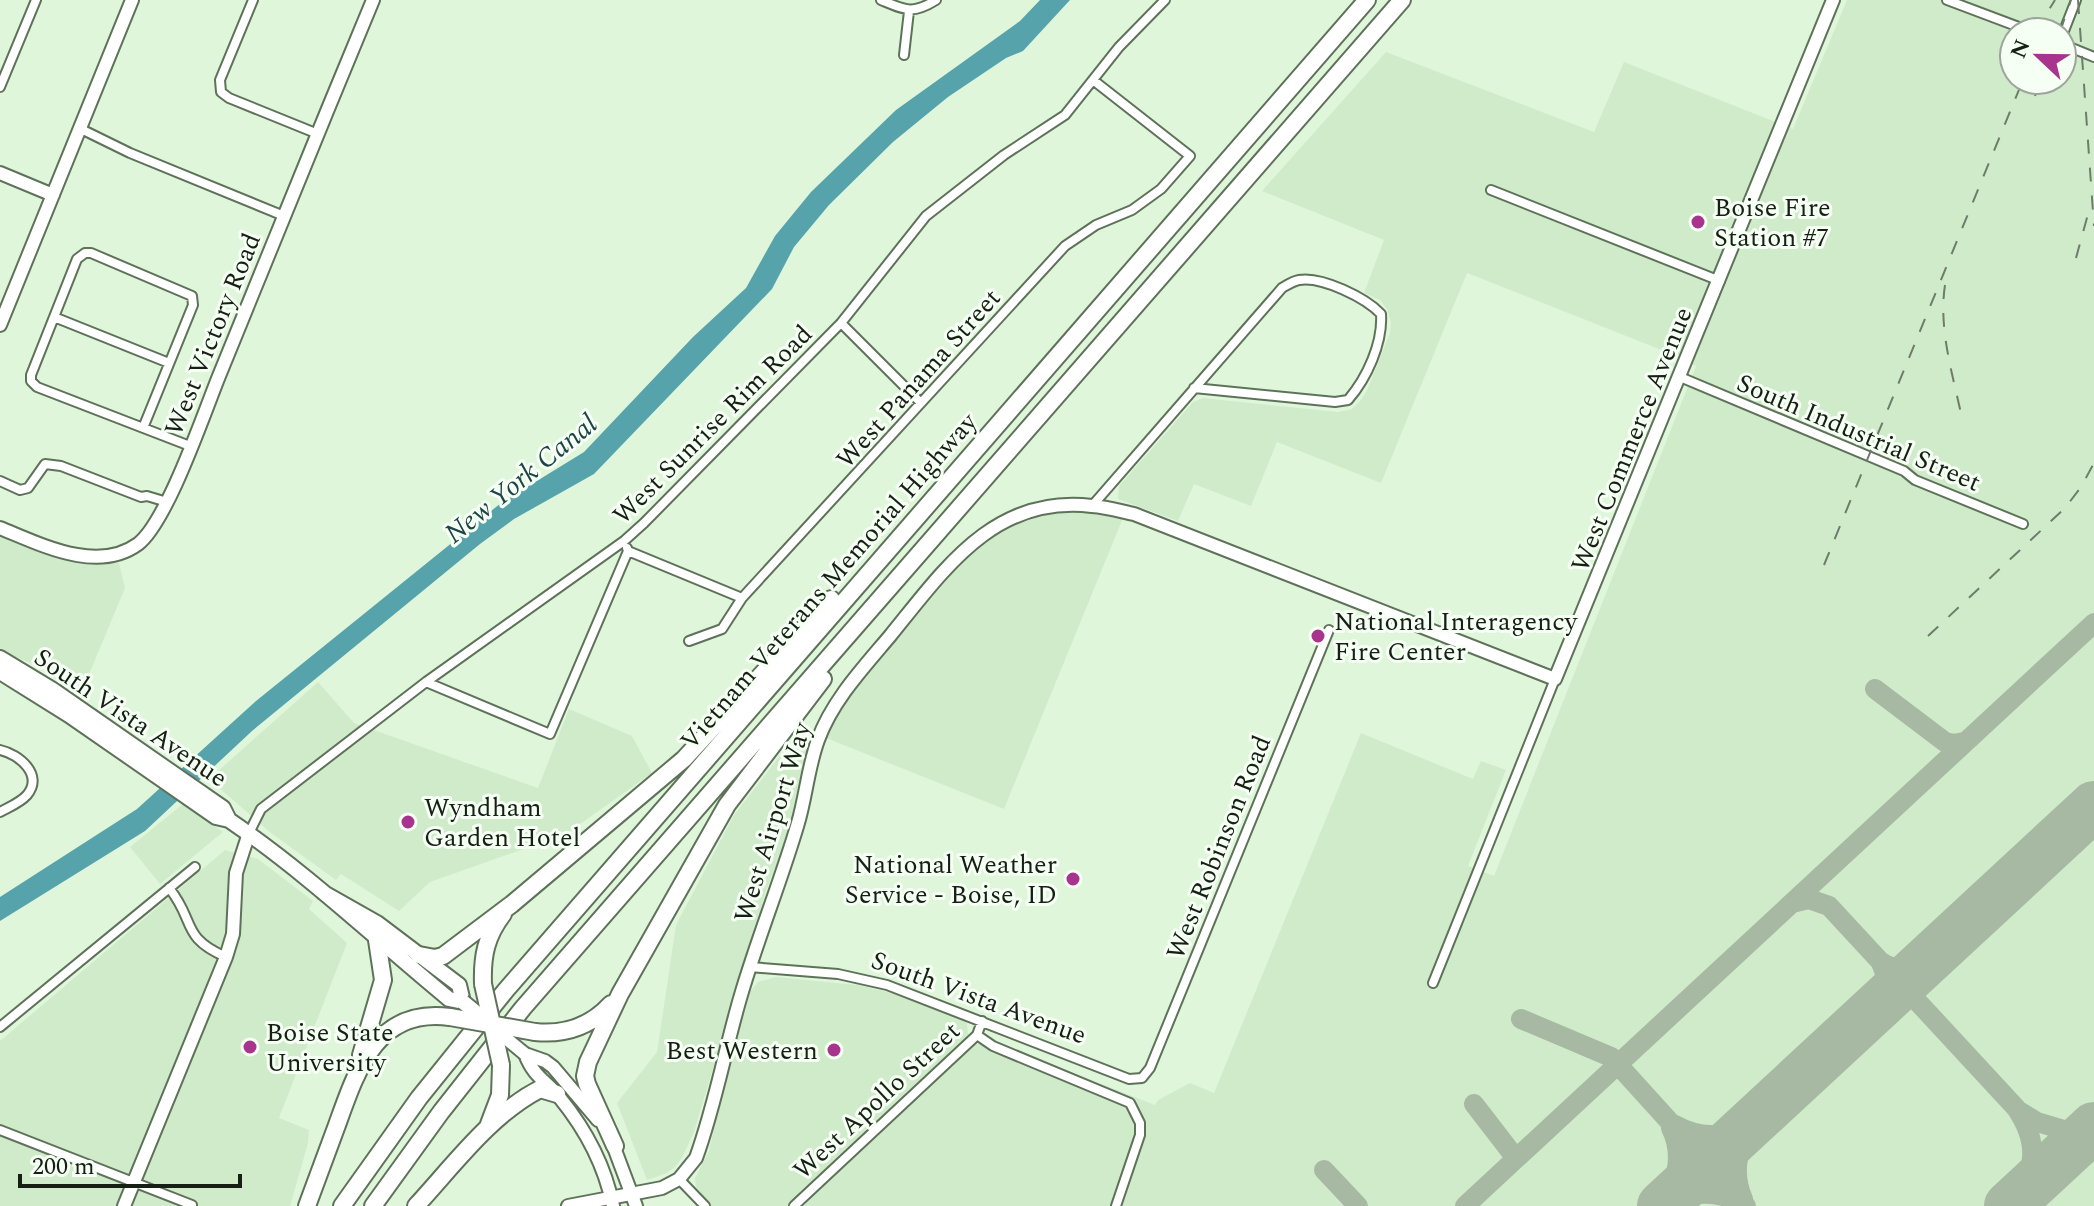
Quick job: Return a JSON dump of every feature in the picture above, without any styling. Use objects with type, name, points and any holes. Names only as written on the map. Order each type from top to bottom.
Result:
[{"type":"highway","points":[[1211,177],[1356,0]]},
{"type":"highway","name":"Vietnam Veterans Memorial Highway","points":[[342,1206],[470,1032],[1367,0]]},
{"type":"highway","name":"Vietnam Veterans Memorial Highway","points":[[373,1206],[480,1060],[523,1008],[1402,0]]},
{"type":"highway","points":[[1288,131],[1413,0]]},
{"type":"highway","points":[[419,955],[443,956],[512,904],[699,745],[814,616],[915,517]]},
{"type":"highway","points":[[615,1146],[585,1076],[588,1062],[620,994],[727,805],[891,587]]},
{"type":"highway","points":[[482,1135],[496,1111],[501,1065],[483,984],[482,960],[489,936],[512,904]]},
{"type":"highway","points":[[307,1206],[352,1084],[381,991],[383,968],[377,940]]},
{"type":"highway","points":[[352,1084],[365,1056],[389,1030],[419,1017],[450,1017],[491,1026],[556,1032],[582,1026],[603,1013],[620,994]]},
{"type":"highway","points":[[416,1206],[482,1135],[524,1098],[540,1089],[557,1094]]},
{"type":"main road","name":"South Vista Avenue","points":[[0,658],[53,690],[165,776]]},
{"type":"main road","name":"South Vista Avenue","points":[[0,672],[189,792],[216,817],[229,820],[249,833],[449,999],[463,1002],[491,1026]]},
{"type":"main road","name":"South Vista Avenue","points":[[324,893],[377,923],[459,985],[463,1002]]},
{"type":"street","points":[[0,87],[36,0]]},
{"type":"street","points":[[0,325],[132,0]]},
{"type":"street","points":[[253,0],[220,80],[221,92],[318,134]]},
{"type":"street","name":"West Victory Road","points":[[0,528],[61,552],[90,557],[137,545],[153,529],[167,502],[373,0]]},
{"type":"street","points":[[881,0],[909,11],[924,8],[936,0]]},
{"type":"street","name":"West Sunrise Rim Road","points":[[249,833],[261,809],[426,682],[624,541],[841,323],[926,216],[1004,155],[1065,115],[1119,47],[1165,0]]},
{"type":"street","name":"West Commerce Avenue","points":[[1433,983],[1833,0]]},
{"type":"street","points":[[1947,0],[1998,19]]},
{"type":"street","points":[[904,55],[909,11]]},
{"type":"street","name":"West Panama Street","points":[[689,641],[722,629],[742,598],[1065,246],[1096,225],[1142,203],[1161,189],[1190,156],[1093,80]]},
{"type":"street","points":[[79,128],[130,153],[284,216]]},
{"type":"street","points":[[0,173],[53,195]]},
{"type":"street","points":[[1491,190],[1720,281]]},
{"type":"street","points":[[143,428],[193,305],[192,296],[85,253],[77,259],[31,381],[37,387],[143,428],[190,446]]},
{"type":"street","points":[[1092,506],[1194,388],[1282,288],[1297,280],[1315,280],[1369,301],[1381,314],[1382,332],[1359,388],[1348,400],[1335,402],[1194,388]]},
{"type":"street","points":[[54,317],[169,363]]},
{"type":"street","points":[[841,323],[921,403]]},
{"type":"street","name":"South Industrial Street","points":[[1680,377],[2023,524]]},
{"type":"street","points":[[0,481],[20,490],[28,488],[45,464],[61,466],[141,497],[167,502]]},
{"type":"street","name":"West Airport Way","points":[[679,1179],[688,1170],[700,1147],[750,967],[800,819],[818,740],[833,708],[849,687],[947,566],[977,537],[1016,516],[1054,506],[1092,506],[1134,514],[1555,679]]},
{"type":"street","points":[[426,682],[550,734],[628,551],[624,541]]},
{"type":"street","points":[[628,551],[742,598]]},
{"type":"street","name":"West Robinson Road","points":[[1142,1078],[1150,1068],[1329,630]]},
{"type":"street","points":[[0,750],[9,752],[26,764],[32,773],[33,785],[23,799],[0,812]]},
{"type":"street","points":[[124,1206],[226,957],[233,934],[236,873],[249,833]]},
{"type":"street","points":[[0,1027],[195,867]]},
{"type":"street","points":[[169,888],[183,904],[190,929],[199,942],[226,957]]},
{"type":"street","name":"South Vista Avenue","points":[[750,967],[852,976],[912,993],[1129,1079],[1142,1078]]},
{"type":"street","name":"West Apollo Street","points":[[794,1206],[977,1035],[982,1021]]},
{"type":"street","name":"South Vista Avenue","points":[[491,1026],[525,1054],[553,1067],[586,1104],[615,1146],[631,1193]]},
{"type":"street","points":[[977,1035],[993,1046],[1130,1103],[1140,1123],[1140,1135],[1116,1206]]},
{"type":"street","name":"South Vista Avenue","points":[[525,1054],[532,1072],[557,1094],[578,1120],[596,1154],[612,1201]]},
{"type":"street","points":[[0,1130],[192,1205]]},
{"type":"street","points":[[568,1206],[612,1201],[631,1193],[662,1188],[679,1179],[705,1206]]},
{"type":"street","points":[[631,1193],[636,1206]]},
{"type":"shaded area","points":[[1847,0],[2094,0],[2094,1206],[800,1206],[974,1044],[1000,1044],[1155,1105],[1158,1100],[1190,1083],[1214,1093],[1361,733],[1473,779],[1481,761],[1506,770],[1468,866],[1494,876],[1696,366],[1467,273],[1381,483],[1277,442],[1251,506],[1194,484],[1178,521],[1118,499],[1119,486],[1193,402],[1203,398],[1338,412],[1352,409],[1361,400],[1390,333],[1387,309],[1380,300],[1364,293],[1384,240],[1262,191],[1386,52],[1594,132],[1624,62],[1793,129]]},
{"type":"shaded area","points":[[1065,511],[1095,512],[1123,518],[1004,809],[826,738],[845,701],[967,556],[983,541],[1005,528],[1040,515]]},
{"type":"shaded area","points":[[0,534],[63,559],[92,564],[119,563],[125,588],[85,684],[0,651]]},
{"type":"shaded area","points":[[318,682],[354,723],[538,788],[569,709],[632,736],[652,773],[566,834],[430,882],[399,911],[341,874],[336,880],[271,833],[209,779]]},
{"type":"shaded area","points":[[802,727],[812,735],[788,835],[766,891],[694,1132],[675,1167],[647,1180],[617,1103],[657,1052],[676,925],[734,815]]},
{"type":"shaded area","points":[[183,804],[223,832],[160,884],[130,847]]},
{"type":"shaded area","points":[[225,850],[258,859],[313,901],[309,909],[347,943],[279,1118],[309,1130],[290,1206],[0,1206],[0,1041]]},
{"type":"shaded area","points":[[776,977],[858,985],[899,995],[967,1023],[968,1035],[788,1206],[711,1206],[696,1187],[695,1178],[709,1151],[749,993],[758,982]]},
{"type":"water","points":[[1040,0],[1070,0],[1023,51],[1006,58],[948,97],[893,142],[829,205],[794,247],[772,289],[594,474],[514,519],[480,544],[252,731],[145,831],[0,921],[0,897],[137,809],[256,701],[501,503],[584,452],[693,337],[746,288],[775,236],[811,192],[896,110],[1020,21]]},
{"type":"taxiway","points":[[1465,1206],[2094,623]]},
{"type":"taxiway","points":[[1875,689],[1945,742],[1964,742]]},
{"type":"taxiway","points":[[1792,903],[1809,899],[1829,906],[2016,1108],[2029,1134],[2032,1158],[2025,1182],[2009,1206]]},
{"type":"taxiway","points":[[1881,962],[1893,968],[1905,968],[1929,959]]},
{"type":"taxiway","points":[[1874,1010],[1885,987],[1881,963]]},
{"type":"taxiway","points":[[1521,1019],[1611,1057],[1746,1206]]},
{"type":"taxiway","points":[[1474,1104],[1511,1152]]},
{"type":"taxiway","points":[[2019,1111],[2037,1122],[2094,1139]]},
{"type":"taxiway","points":[[1675,1125],[1695,1133],[1714,1135],[1752,1123]]},
{"type":"taxiway","points":[[1743,1199],[1737,1179],[1738,1160],[1752,1123]]},
{"type":"taxiway","points":[[1664,1204],[1678,1157],[1671,1128]]},
{"type":"taxiway","points":[[2064,1155],[2094,1144]]},
{"type":"taxiway","points":[[1324,1170],[1358,1206]]},
{"type":"taxiway","points":[[1664,1204],[1702,1194],[1721,1196],[1740,1203]]},
{"type":"runway","points":[[1662,1206],[2094,806]]},
{"type":"runway","points":[[2009,1206],[2094,1127]]},
{"type":"railway","points":[[2045,16],[2055,0]]},
{"type":"railway","points":[[2066,16],[2071,0]]},
{"type":"railway","points":[[2078,0],[2094,226]]},
{"type":"railway","points":[[1824,565],[2016,96]]},
{"type":"railway","points":[[2076,258],[2088,214]]},
{"type":"railway","points":[[1945,285],[1945,337],[1963,423]]},
{"type":"railway","points":[[1928,636],[2065,508],[2094,463]]},
{"type":"place","name":"Boise Fire Station #7","points":[[1698,222]]},
{"type":"place","name":"National Interagency Fire Center","points":[[1318,636]]},
{"type":"place","name":"Wyndham Garden Hotel","points":[[408,822]]},
{"type":"place","name":"National Weather Service - Boise, ID","points":[[1073,879]]},
{"type":"place","name":"Boise State University","points":[[250,1047]]},
{"type":"place","name":"Best Western","points":[[834,1050]]},
{"type":"water label","name":"New York Canal","points":[[520,478]]}]
